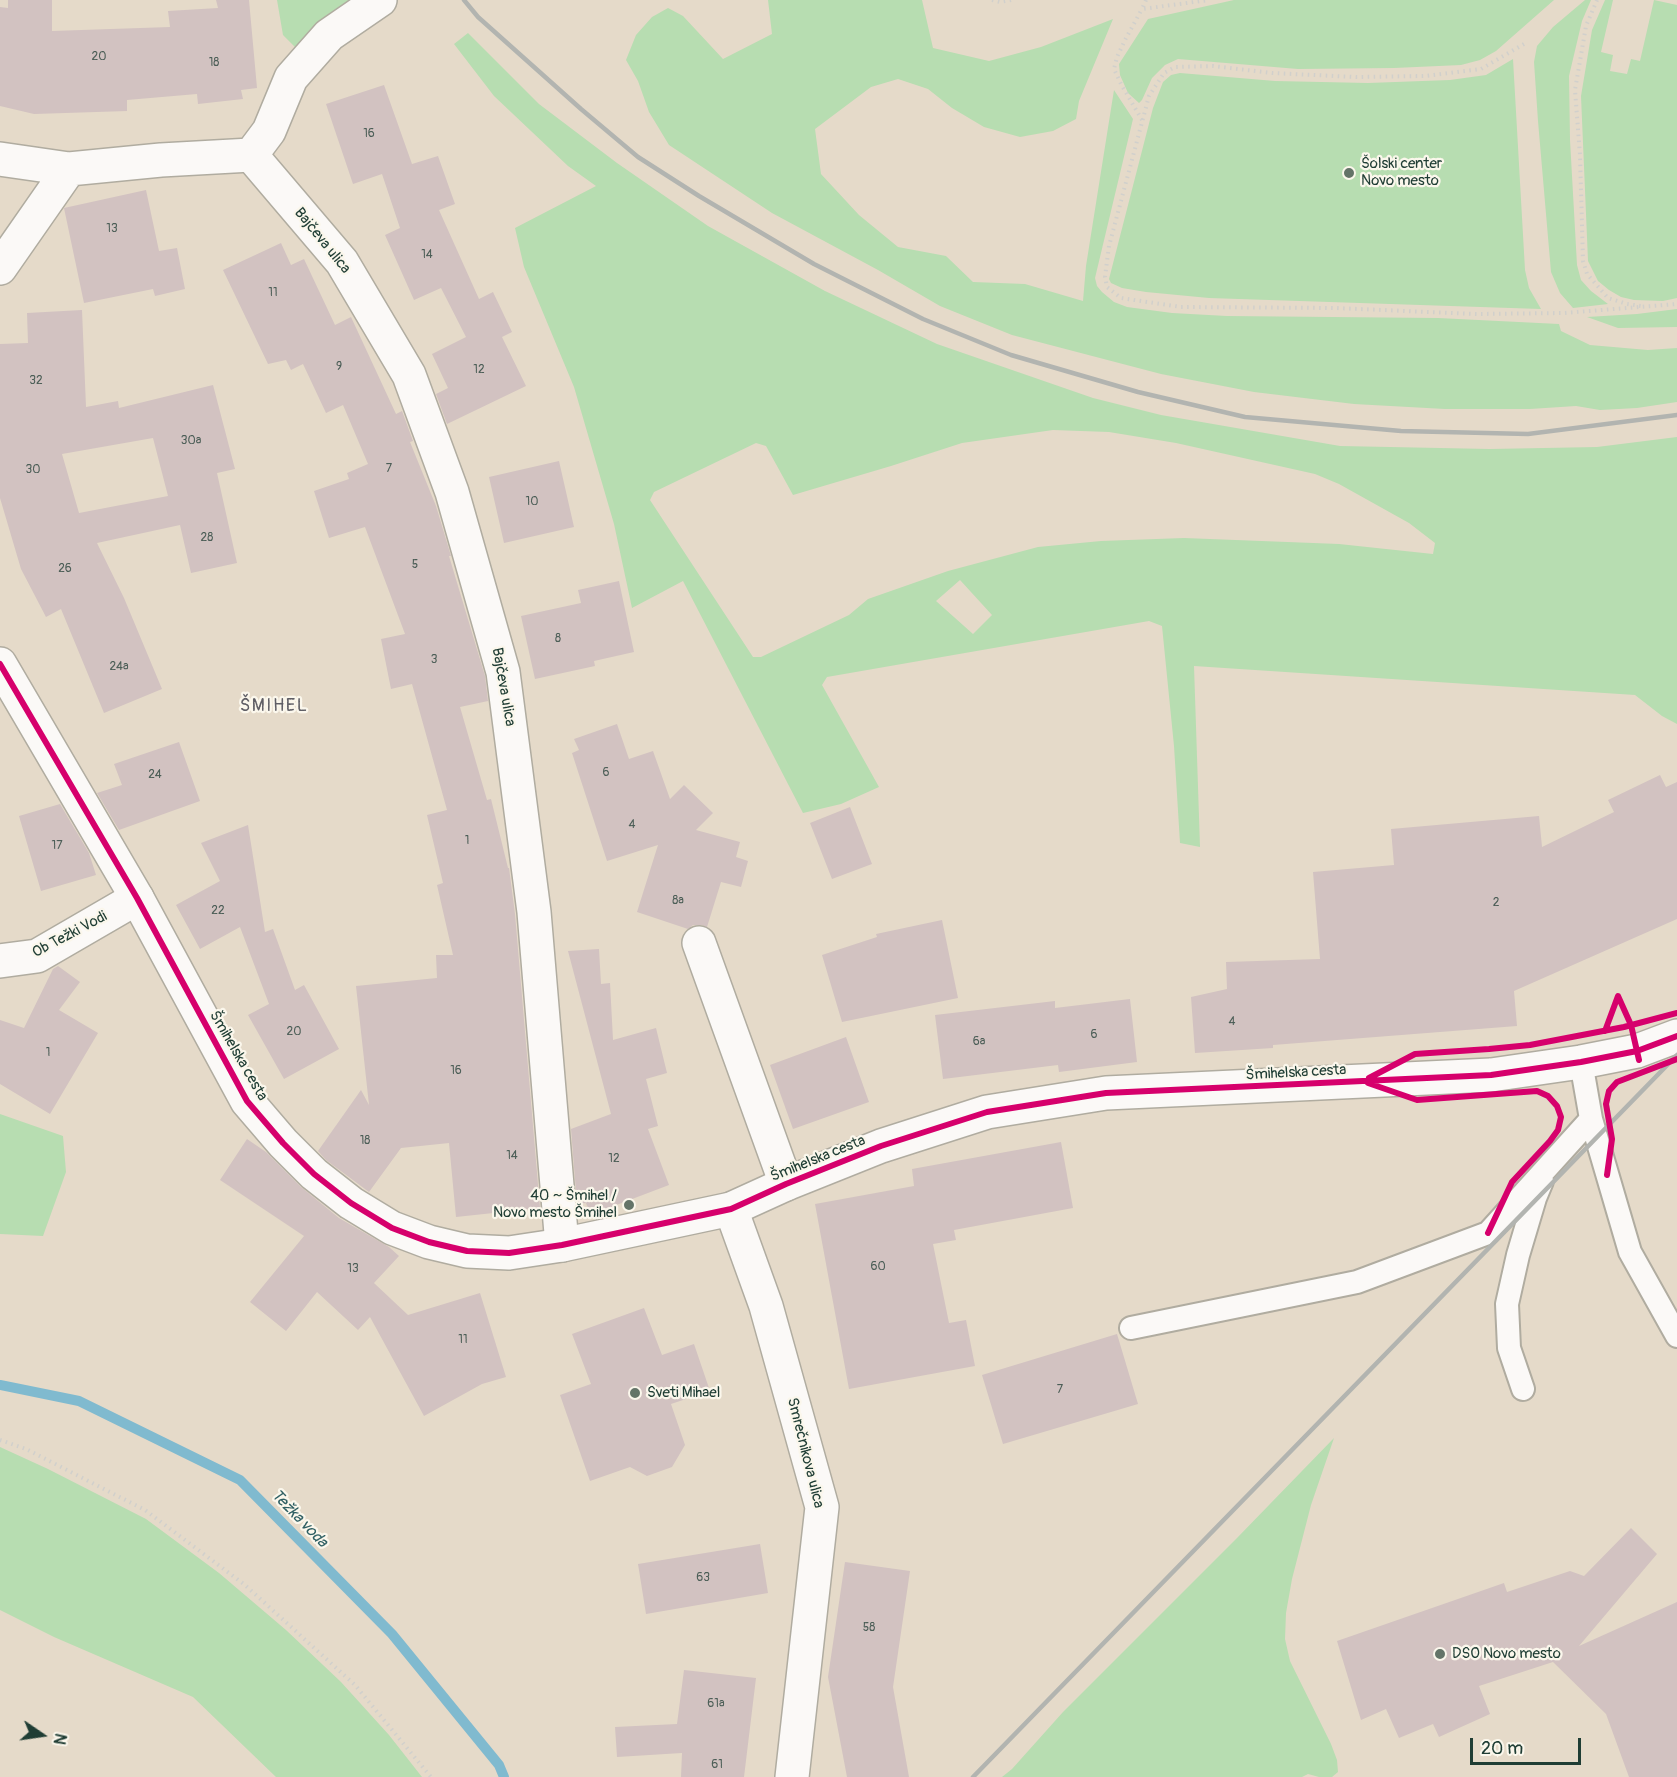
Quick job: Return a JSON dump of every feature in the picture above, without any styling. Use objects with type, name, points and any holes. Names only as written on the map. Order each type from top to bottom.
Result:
[{"type":"street","points":[[0,159],[69,170],[161,160],[260,143],[291,78],[329,35],[381,0]]},
{"type":"street","name":"Bajčeva ulica","points":[[260,143],[342,262],[410,375],[452,492],[503,672],[534,912],[562,1245]]},
{"type":"street","points":[[0,268],[69,170]]},
{"type":"street","name":"Šmihelska cesta","points":[[0,664],[137,898],[247,1101],[283,1143],[314,1174],[351,1203],[392,1228],[429,1242],[467,1251],[509,1253],[562,1245],[731,1209],[881,1146],[987,1112],[1106,1094],[1491,1075],[1637,1051],[1677,1036]]},
{"type":"street","name":"Ob Težki Vodi","points":[[0,961],[37,956],[137,898]]},
{"type":"street","points":[[699,943],[786,1184]]},
{"type":"street","name":"Smrečnikova ulica","points":[[731,1209],[766,1306],[822,1507],[792,1777]]},
{"type":"lane","points":[[1581,1062],[1591,1119],[1630,1252],[1677,1336]]},
{"type":"lane","points":[[1131,1328],[1357,1282],[1488,1233],[1591,1119]]},
{"type":"lane","points":[[1523,1389],[1509,1348],[1507,1304],[1521,1243],[1547,1168]]},
{"type":"path","points":[[992,0],[1000,2],[1011,0]]},
{"type":"path","points":[[1143,121],[1120,84],[1114,69],[1117,57],[1146,0]]},
{"type":"path","points":[[1142,9],[1209,0]]},
{"type":"path","points":[[1597,0],[1586,26],[1575,90],[1580,155],[1583,261],[1587,274],[1608,298],[1647,308]]},
{"type":"path","points":[[1524,44],[1481,69],[1425,76],[1356,77],[1272,73],[1213,66],[1175,67],[1164,73],[1149,96],[1109,246],[1105,277],[1107,287],[1121,298],[1181,307],[1335,308],[1477,314],[1564,313],[1677,304]]},
{"type":"path","points":[[0,1440],[26,1449],[145,1510],[245,1585],[355,1685],[430,1777]]},
{"type":"green space","points":[[277,0],[352,0],[333,11],[296,48],[283,35]]},
{"type":"green space","points":[[768,0],[922,0],[933,48],[989,61],[1041,47],[1113,19],[1079,101],[1076,119],[1053,131],[1020,137],[984,127],[952,108],[928,89],[898,79],[871,87],[815,129],[821,174],[859,215],[898,247],[946,256],[973,282],[1025,284],[1083,301],[1086,266],[1114,90],[1133,119],[1095,278],[1097,286],[1114,302],[1127,307],[1172,313],[1227,316],[1438,318],[1559,324],[1561,331],[1590,345],[1648,350],[1677,348],[1677,402],[1637,408],[1600,410],[1576,406],[1530,409],[1445,409],[1354,404],[1254,392],[1161,374],[1012,335],[940,306],[772,213],[669,145],[649,112],[638,81],[626,60],[636,35],[652,17],[668,8],[683,16],[723,59],[772,34]]},
{"type":"green space","points":[[1234,0],[1554,0],[1496,51],[1480,60],[1461,65],[1298,69],[1178,59],[1165,65],[1152,78],[1139,103],[1128,93],[1120,75],[1119,64],[1148,19]]},
{"type":"green space","points":[[1585,0],[1591,0],[1582,21],[1569,76],[1577,265],[1581,280],[1608,304],[1573,308],[1560,293],[1551,272],[1534,62],[1537,46],[1553,27]]},
{"type":"green space","points":[[1605,0],[1613,0],[1601,52],[1613,55],[1610,71],[1627,74],[1631,59],[1640,61],[1654,0],[1677,5],[1677,298],[1663,301],[1621,297],[1598,281],[1588,261],[1581,96],[1592,30]]},
{"type":"green space","points":[[468,33],[539,104],[617,163],[708,226],[825,291],[937,344],[1093,398],[1161,415],[1340,446],[1490,449],[1597,447],[1677,437],[1677,724],[1662,716],[1635,695],[1194,666],[1200,847],[1180,843],[1174,746],[1162,626],[1149,621],[827,677],[822,685],[879,787],[841,804],[803,813],[683,581],[632,608],[614,524],[574,387],[524,267],[515,228],[596,186],[568,166],[494,96],[454,44]],"holes":[[[1053,430],[1109,432],[1176,443],[1315,474],[1339,484],[1409,523],[1435,543],[1433,554],[1339,544],[1184,538],[1101,541],[1038,547],[948,571],[868,599],[849,615],[761,657],[753,657],[650,500],[654,492],[756,443],[766,446],[793,495],[962,443]],[[960,580],[992,615],[973,634],[936,601]]]},
{"type":"green space","points":[[1513,59],[1525,270],[1529,288],[1541,309],[1209,298],[1146,292],[1122,288],[1111,283],[1109,279],[1153,108],[1163,82],[1171,75],[1180,73],[1275,81],[1368,83],[1450,80],[1486,75]]},
{"type":"green space","points":[[1677,309],[1677,327],[1618,328],[1587,317],[1637,314]]},
{"type":"green space","points":[[0,1114],[63,1136],[66,1172],[43,1236],[0,1234]]},
{"type":"green space","points":[[1334,1438],[1311,1505],[1292,1579],[1286,1613],[1285,1639],[1290,1661],[1331,1744],[1337,1760],[1338,1772],[1332,1777],[1308,1774],[1302,1777],[1002,1777],[1012,1769],[1063,1712]]},
{"type":"green space","points":[[0,1447],[146,1519],[219,1573],[286,1630],[341,1682],[389,1735],[422,1777],[276,1777],[193,1697],[54,1637],[0,1610]]},
{"type":"building","points":[[8,0],[52,0],[52,31],[170,27],[168,11],[218,8],[216,0],[249,0],[257,88],[241,90],[243,99],[198,104],[197,94],[127,100],[127,111],[34,114],[0,106],[0,7],[8,8]]},
{"type":"building","points":[[384,85],[412,164],[438,156],[455,204],[439,210],[479,299],[493,292],[512,332],[502,337],[526,386],[447,424],[436,394],[448,388],[432,354],[466,337],[441,288],[414,300],[385,235],[400,228],[382,174],[353,184],[326,104]]},
{"type":"building","points":[[146,190],[159,251],[177,248],[185,289],[155,296],[153,289],[84,303],[64,208]]},
{"type":"building","points":[[281,243],[291,265],[304,259],[335,325],[351,317],[396,414],[402,411],[413,441],[410,442],[436,506],[485,676],[488,701],[460,707],[487,800],[491,799],[509,868],[540,1208],[456,1217],[449,1143],[401,1148],[369,1192],[326,1160],[318,1151],[361,1090],[369,1105],[356,986],[437,978],[436,955],[453,955],[437,885],[443,883],[427,815],[447,810],[412,684],[391,689],[381,639],[405,634],[365,527],[329,538],[314,491],[349,479],[347,473],[368,464],[343,405],[326,413],[303,364],[291,370],[286,360],[268,364],[223,270]]},
{"type":"building","points":[[82,310],[86,407],[118,401],[119,408],[213,385],[235,469],[217,473],[237,563],[191,573],[180,525],[97,543],[124,598],[162,689],[104,713],[61,609],[46,617],[21,569],[0,498],[0,344],[28,343],[27,313]],"holes":[[[153,438],[168,496],[79,513],[62,454]]]},
{"type":"building","points":[[559,461],[574,527],[504,543],[489,477]]},
{"type":"building","points":[[619,581],[634,652],[594,661],[595,666],[535,679],[521,616],[581,603],[578,590]]},
{"type":"building","points":[[617,724],[629,759],[653,751],[670,799],[684,785],[713,813],[696,830],[740,842],[736,857],[748,861],[741,887],[721,882],[707,927],[693,925],[688,929],[637,912],[658,845],[607,861],[572,753],[579,750],[574,739]]},
{"type":"building","points":[[179,742],[200,801],[119,830],[97,793],[122,785],[114,764]]},
{"type":"building","points":[[1660,775],[1666,787],[1677,782],[1677,919],[1514,991],[1517,1026],[1195,1053],[1191,997],[1227,989],[1226,962],[1320,959],[1313,872],[1394,865],[1391,829],[1539,816],[1542,847],[1614,812],[1608,800]]},
{"type":"building","points":[[60,804],[89,853],[96,875],[41,891],[19,816]]},
{"type":"building","points":[[850,807],[872,864],[832,879],[810,823]]},
{"type":"building","points":[[248,825],[265,932],[273,929],[295,990],[304,985],[339,1049],[284,1079],[248,1015],[269,1004],[240,927],[200,949],[176,905],[220,881],[201,843]]},
{"type":"building","points":[[942,920],[958,998],[842,1022],[822,955],[877,937],[876,934]]},
{"type":"building","points":[[599,949],[601,984],[610,983],[613,1040],[656,1028],[667,1073],[646,1079],[658,1126],[648,1129],[669,1185],[590,1215],[586,1203],[577,1204],[571,1129],[611,1114],[568,951]]},
{"type":"building","points":[[58,966],[80,982],[59,1010],[98,1033],[50,1114],[0,1084],[0,1020],[24,1028],[53,969]]},
{"type":"building","points":[[1130,999],[1137,1062],[1059,1072],[1058,1065],[943,1079],[935,1015],[1055,1001],[1055,1008]]},
{"type":"building","points":[[846,1037],[869,1102],[793,1129],[770,1065]]},
{"type":"building","points":[[247,1139],[266,1152],[301,1187],[339,1218],[389,1247],[399,1256],[374,1283],[408,1315],[480,1293],[506,1377],[482,1384],[424,1416],[370,1317],[358,1330],[317,1292],[286,1331],[250,1302],[304,1236],[220,1180]]},
{"type":"building","points":[[1061,1142],[1073,1208],[954,1230],[956,1240],[933,1244],[949,1323],[966,1320],[975,1366],[849,1389],[815,1204],[914,1186],[912,1169]]},
{"type":"building","name":"Sveti Mihael","points":[[644,1308],[662,1355],[694,1344],[710,1391],[671,1404],[685,1445],[672,1467],[647,1476],[630,1467],[590,1481],[560,1395],[591,1384],[572,1334]]},
{"type":"building","points":[[1117,1334],[1138,1404],[1003,1444],[982,1375]]},
{"type":"building","name":"DSO Novo mesto","points":[[1631,1528],[1657,1554],[1579,1646],[1677,1602],[1677,1777],[1629,1777],[1606,1714],[1553,1662],[1479,1686],[1490,1714],[1439,1737],[1433,1724],[1399,1738],[1386,1709],[1361,1720],[1337,1641],[1504,1583],[1507,1592],[1570,1571],[1584,1576]]},
{"type":"building","points":[[760,1544],[768,1593],[646,1614],[638,1564]]},
{"type":"building","points":[[845,1562],[910,1571],[893,1687],[909,1777],[847,1777],[828,1677]]},
{"type":"building","points":[[684,1670],[756,1678],[744,1777],[681,1777],[682,1753],[617,1757],[615,1727],[677,1724]]},
{"type":"waterway","name":"Težka voda","points":[[0,1385],[79,1401],[240,1480],[392,1634],[499,1765],[504,1777]]},
{"type":"railway","points":[[464,0],[478,17],[638,157],[814,264],[923,319],[1011,355],[1138,392],[1245,417],[1401,431],[1528,434],[1677,415]]},
{"type":"railway","points":[[973,1777],[1677,1055]]},
{"type":"cycle path","points":[[0,664],[137,898],[247,1101],[283,1143],[314,1174],[351,1203],[392,1228],[429,1242],[467,1251],[509,1253],[562,1245],[731,1209],[881,1146],[987,1112],[1106,1093],[1491,1075],[1637,1051],[1677,1036]]},
{"type":"cycle path","points":[[1605,1031],[1618,996],[1631,1025],[1639,1060]]},
{"type":"cycle path","points":[[1369,1078],[1415,1054],[1530,1045],[1624,1027],[1677,1013]]},
{"type":"cycle path","points":[[1607,1175],[1612,1139],[1606,1104],[1609,1091],[1617,1082],[1677,1059]]},
{"type":"cycle path","points":[[1368,1083],[1417,1100],[1537,1091],[1548,1096],[1557,1106],[1561,1117],[1558,1130],[1512,1182],[1488,1233]]},
{"type":"place","name":"Šolski center Novo mesto","points":[[1349,173]]},
{"type":"place","name":"40 ~ Šmihel / Novo mesto Šmihel","points":[[629,1205]]},
{"type":"place","name":"Sveti Mihael","points":[[635,1393]]},
{"type":"place","name":"DSO Novo mesto","points":[[1440,1654]]},
{"type":"district","name":"ŠMIHEL","points":[[274,706]]}]
